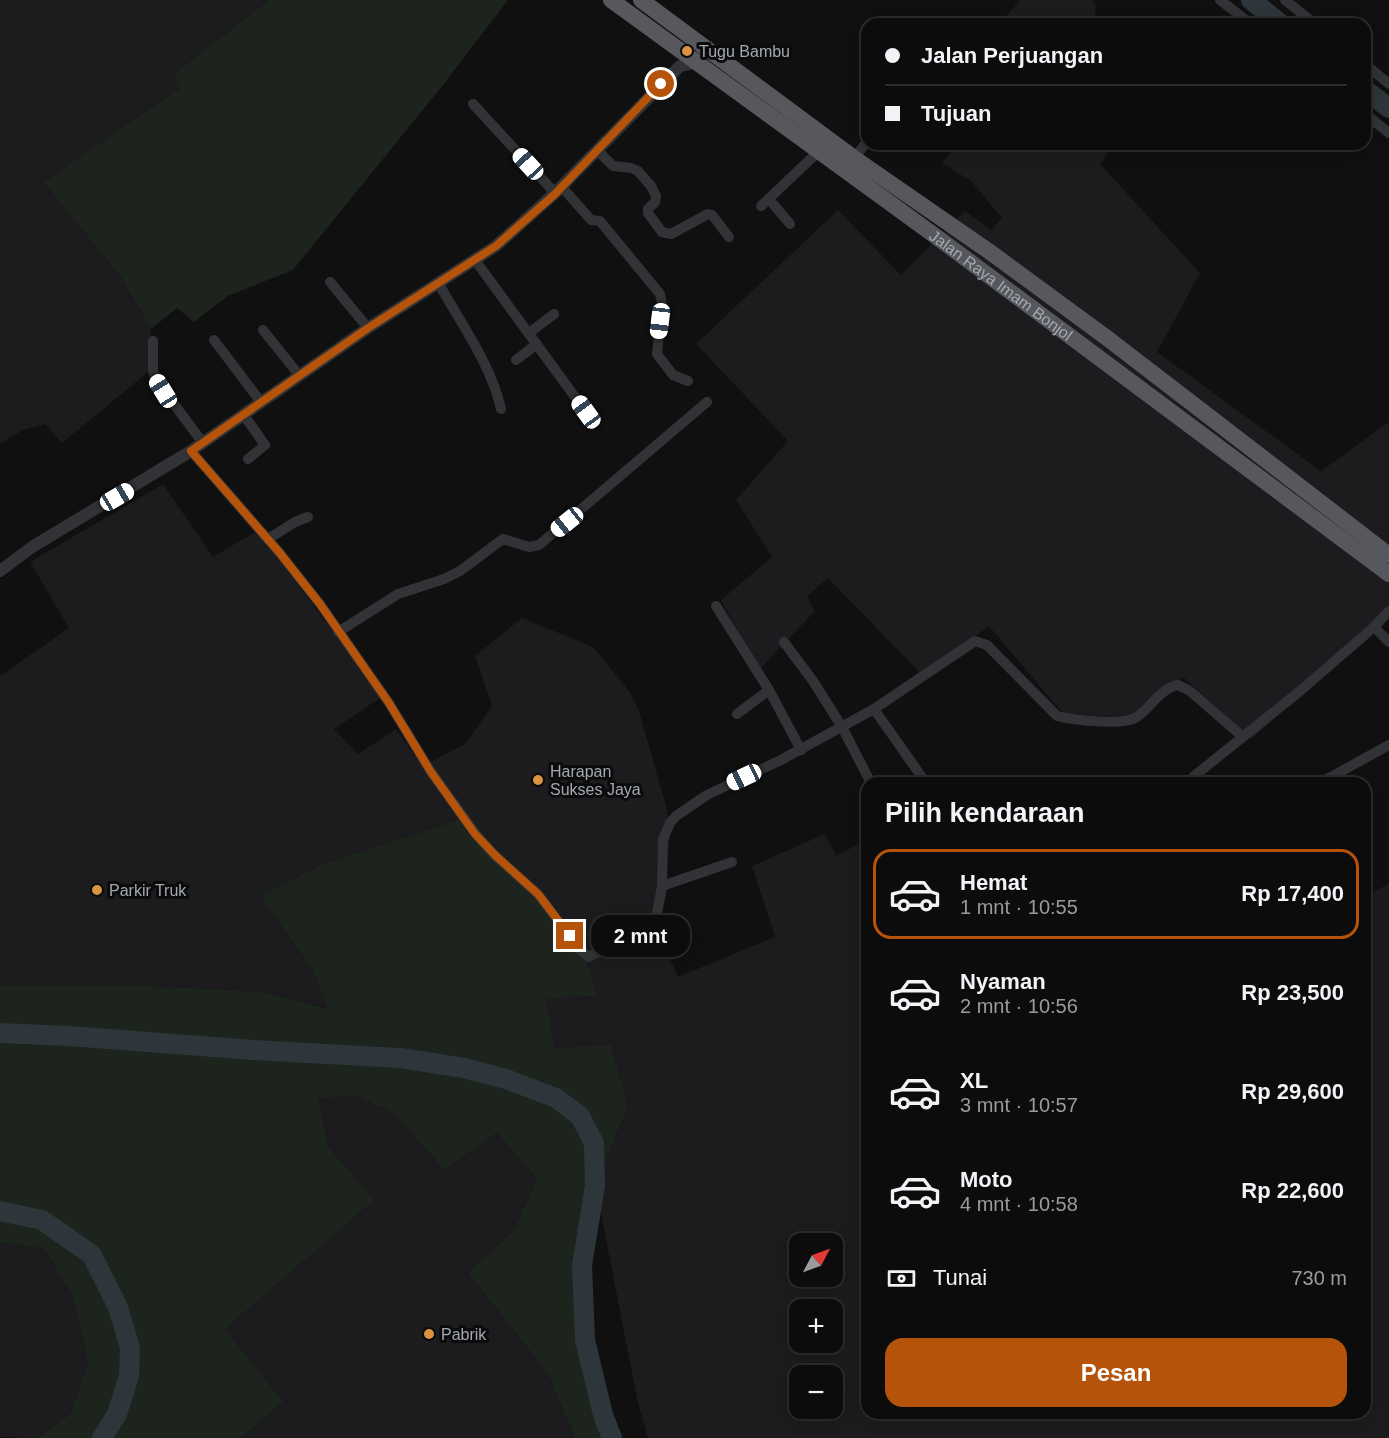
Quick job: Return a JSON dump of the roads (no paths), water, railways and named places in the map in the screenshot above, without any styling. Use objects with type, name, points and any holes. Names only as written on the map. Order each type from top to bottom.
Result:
[{"type":"highway","name":"Jalan Raya Imam Bonjol","points":[[611,0],[682,42]]},
{"type":"highway","name":"Jalan Raya Imam Bonjol","points":[[641,0],[682,42],[693,59],[1030,306],[1389,574]]},
{"type":"highway","name":"Jalan Raya Imam Bonjol","points":[[693,59],[854,158],[990,252],[1107,338],[1389,555]]},
{"type":"street","points":[[1220,0],[1243,18]]},
{"type":"street","points":[[1284,0],[1307,18]]},
{"type":"street","points":[[0,572],[32,547],[191,451],[368,328],[496,246],[559,190],[597,150],[693,59],[682,42]]},
{"type":"street","points":[[1371,69],[1389,84]]},
{"type":"street","points":[[473,104],[591,220],[600,221],[660,294],[662,304],[657,354],[673,375],[688,381]]},
{"type":"street","points":[[1371,119],[1389,133]]},
{"type":"street","points":[[854,158],[861,149]]},
{"type":"street","points":[[597,150],[613,166],[631,168],[644,178],[656,196],[648,213],[662,232],[670,234],[708,214],[712,215],[729,237]]},
{"type":"street","points":[[790,224],[765,203],[818,152]]},
{"type":"street","points":[[475,260],[586,412]]},
{"type":"street","points":[[330,282],[368,328]]},
{"type":"street","points":[[439,284],[487,368],[497,390],[501,409]]},
{"type":"street","points":[[529,333],[555,314]]},
{"type":"street","points":[[263,330],[299,375]]},
{"type":"street","points":[[214,340],[261,402]]},
{"type":"street","points":[[153,341],[153,371],[156,380],[203,443]]},
{"type":"street","points":[[516,360],[537,344]]},
{"type":"street","points":[[338,632],[398,594],[444,579],[460,571],[503,539],[508,538],[529,547],[538,545],[706,402]]},
{"type":"street","points":[[243,414],[264,445],[248,459]]},
{"type":"street","points":[[191,451],[301,580],[389,703],[431,772],[475,834],[538,894],[588,957],[653,920],[660,908],[663,839],[676,816],[707,795],[801,750],[874,709],[938,668],[970,644],[980,642],[987,645],[1057,716],[1126,721],[1138,716],[1167,690],[1178,686],[1190,691],[1243,737]]},
{"type":"street","points":[[268,539],[295,522],[308,517]]},
{"type":"street","points":[[716,606],[769,690],[801,750]]},
{"type":"street","points":[[1193,777],[1374,627],[1389,611]]},
{"type":"street","points":[[1374,627],[1389,642]]},
{"type":"street","points":[[784,642],[813,681],[842,727],[868,777]]},
{"type":"street","points":[[737,714],[769,690]]},
{"type":"street","points":[[874,709],[922,777]]},
{"type":"street","points":[[1331,777],[1389,744]]},
{"type":"street","points":[[662,886],[732,862]]},
{"type":"waterway","points":[[1251,0],[1274,18]]},
{"type":"waterway","points":[[1371,94],[1389,108]]},
{"type":"waterway","points":[[0,1033],[400,1058],[464,1068],[506,1079],[556,1098],[580,1116],[594,1143],[595,1186],[582,1265],[585,1340],[603,1415],[612,1438]]},
{"type":"waterway","points":[[0,1211],[42,1220],[92,1255],[118,1307],[130,1348],[129,1376],[117,1414],[102,1438]]},
{"type":"place","name":"Tugu Bambu","points":[[687,51]]},
{"type":"place","name":"Harapan Sukses Jaya","points":[[538,780]]},
{"type":"place","name":"Parkir Truk","points":[[97,890]]},
{"type":"place","name":"Pabrik","points":[[429,1334]]}]
